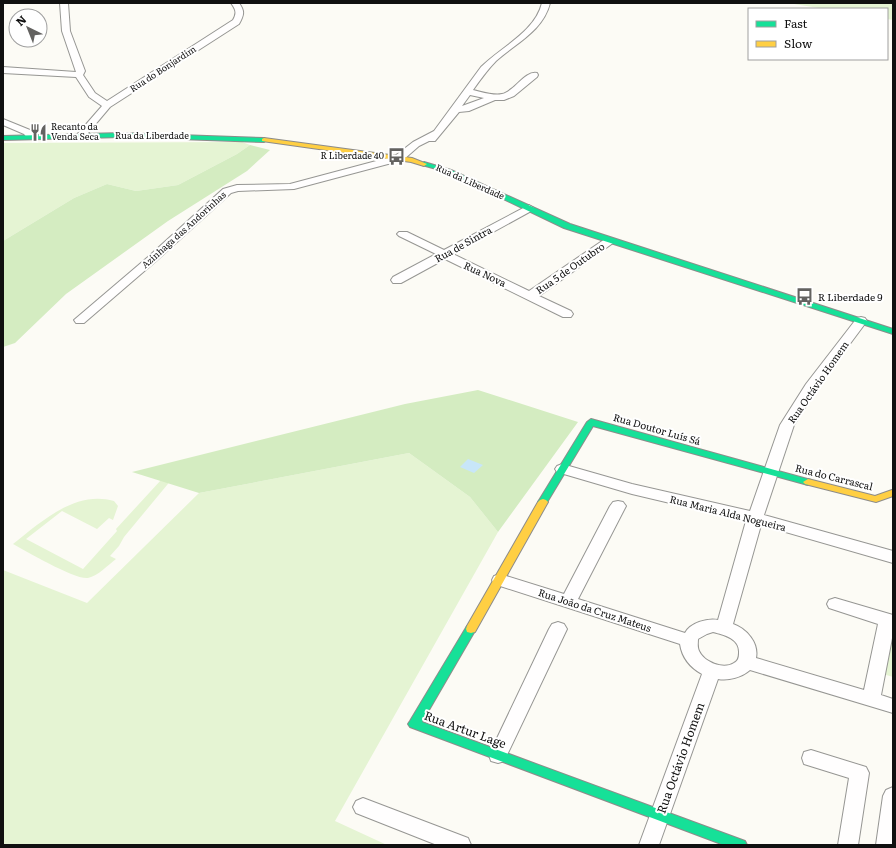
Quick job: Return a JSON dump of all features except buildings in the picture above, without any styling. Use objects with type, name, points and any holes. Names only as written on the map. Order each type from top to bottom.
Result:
[{"type":"street","points":[[64,3],[66,31],[81,71],[79,74],[92,95],[107,105]]},
{"type":"street","name":"Rua do Bonjardim","points":[[80,137],[107,105],[236,22],[240,15],[240,10],[235,3]]},
{"type":"street","points":[[412,160],[439,132],[467,92],[490,63],[538,20],[546,9],[546,3]]},
{"type":"street","points":[[3,70],[79,74]]},
{"type":"street","points":[[467,92],[494,97],[504,97],[511,94],[534,75]]},
{"type":"street","points":[[455,109],[466,109],[494,97]]},
{"type":"street","points":[[3,122],[27,132],[31,138]]},
{"type":"street","points":[[399,158],[416,144],[439,132]]},
{"type":"street","name":"Rua da Liberdade","points":[[3,138],[123,136],[205,137],[278,141],[412,160],[449,171],[567,226],[609,241],[707,271],[893,332]]},
{"type":"street","name":"Azinhaga das Andorinhas","points":[[80,320],[152,259],[227,191],[237,188],[290,188],[399,158]]},
{"type":"street","name":"Rua de Sintra","points":[[397,280],[529,208]]},
{"type":"street","name":"Rua Nova","points":[[403,234],[443,255],[567,314]]},
{"type":"street","name":"Rua 5 de Outubro","points":[[530,296],[609,241]]},
{"type":"street","name":"Rua Octávio Homem","points":[[724,628],[755,518],[787,425],[811,387],[861,321]]},
{"type":"street","name":"Rua Doutor Luís Sá","points":[[562,469],[591,422],[770,472]]},
{"type":"street","name":"Rua Maria Alda Nogueira","points":[[562,469],[632,489],[755,518],[893,557]]},
{"type":"street","name":"Rua Artur Lage","points":[[562,469],[500,580],[414,724],[740,845]]},
{"type":"street","name":"Rua do Carrascal","points":[[770,472],[876,499],[892,493]]},
{"type":"street","points":[[570,601],[618,506]]},
{"type":"street","name":"Rua João da Cruz Mateus","points":[[500,580],[570,601],[690,641]]},
{"type":"street","points":[[835,604],[887,620],[871,699]]},
{"type":"street","points":[[713,626],[724,628],[731,630],[740,636],[746,643],[749,654],[747,662],[741,668],[732,672],[723,673],[712,671],[702,666],[694,659],[689,649],[690,641],[694,634],[701,629],[713,626]]},
{"type":"street","points":[[498,755],[558,629]]},
{"type":"street","points":[[747,662],[893,706]]},
{"type":"street","name":"Rua Octávio Homem","points":[[649,845],[712,671]]},
{"type":"street","points":[[811,758],[859,773],[848,845]]},
{"type":"street","points":[[886,845],[893,796]]},
{"type":"street","points":[[362,807],[461,845]]},
{"type":"green space","points":[[788,3],[893,3],[893,20],[888,19],[888,8],[819,8]]},
{"type":"green space","points":[[242,142],[250,145],[237,154],[178,185],[136,191],[107,184],[74,198],[3,241],[3,143]]},
{"type":"green space","points":[[250,145],[270,150],[247,171],[168,221],[66,294],[15,343],[3,347],[3,241],[74,198],[107,184],[136,191],[178,185],[237,154]]},
{"type":"green space","points":[[478,390],[578,422],[498,532],[470,497],[409,453],[199,493],[132,472],[405,404]]},
{"type":"green space","points":[[409,453],[470,497],[498,532],[335,821],[387,845],[3,845],[3,570],[87,603],[199,493]]},
{"type":"green space","points":[[172,479],[110,556],[116,559],[92,577],[88,578],[73,575],[13,544],[35,526],[59,510],[72,504],[86,500],[100,499],[114,501],[118,506],[113,520],[109,518],[97,529],[62,511],[26,539],[83,569],[117,531],[116,529],[161,480]]},
{"type":"green space","points":[[893,618],[893,677],[883,674]]},
{"type":"water","points":[[468,459],[483,465],[474,473],[460,467]]},
{"type":"traffic: fast","points":[[3,138],[123,135],[264,140]]},
{"type":"traffic: fast","points":[[424,164],[449,171],[567,226],[893,332]]},
{"type":"traffic: fast","points":[[543,502],[591,422],[808,482]]},
{"type":"traffic: fast","points":[[471,629],[414,724],[740,845]]},
{"type":"traffic: slow","points":[[264,140],[412,160],[424,164]]},
{"type":"traffic: slow","points":[[808,482],[876,499],[892,493]]},
{"type":"traffic: slow","points":[[471,629],[543,502]]},
{"type":"place","name":"Recanto da Venda Seca","points":[[38,132]]},
{"type":"place","name":"R Liberdade 40","points":[[397,156]]},
{"type":"place","name":"R Liberdade 9","points":[[805,297]]}]
